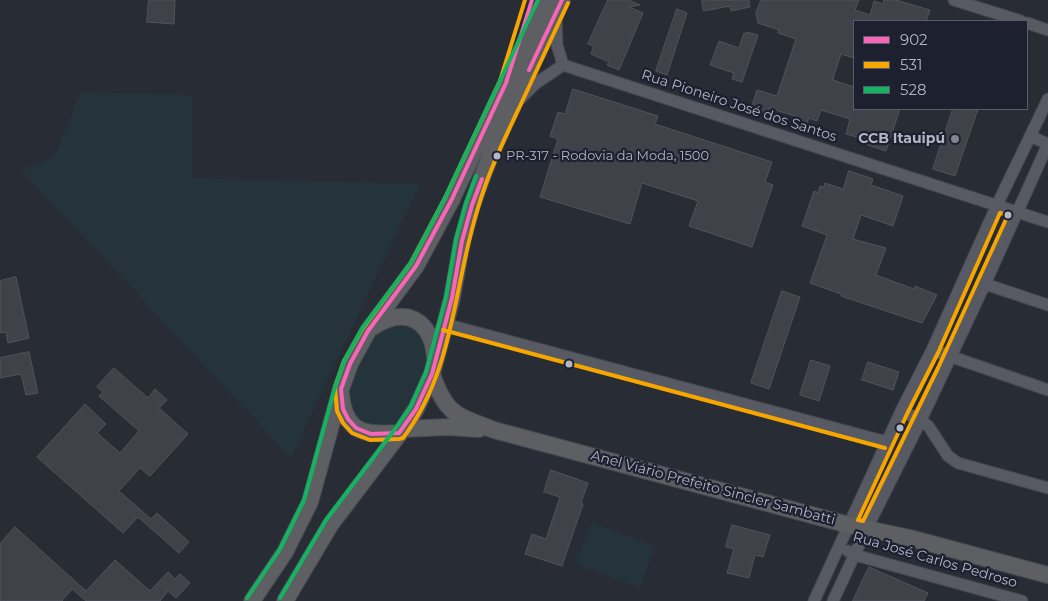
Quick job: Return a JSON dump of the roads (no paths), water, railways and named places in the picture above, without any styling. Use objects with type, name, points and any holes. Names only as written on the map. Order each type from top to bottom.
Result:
[{"type":"highway","points":[[506,83],[532,0]]},
{"type":"highway","points":[[252,601],[285,552],[310,502],[341,389],[350,364],[368,331],[416,266],[451,201],[545,0]]},
{"type":"highway","points":[[285,601],[331,524],[416,409],[434,368],[452,298],[462,241],[472,205],[491,153],[559,7]]},
{"type":"highway","points":[[368,331],[383,320],[396,316],[420,323],[428,332],[434,348],[434,368]]},
{"type":"highway","name":"Anel Viário Prefeito Sincler Sambatti","points":[[434,368],[439,393],[447,406],[459,416],[494,430],[849,525],[1048,575]]},
{"type":"highway","points":[[341,389],[343,409],[348,419],[356,428],[372,434],[401,431]]},
{"type":"highway","name":"Anel Viário Prefeito Sincler Sambatti","points":[[401,431],[448,427],[494,430]]},
{"type":"street","points":[[954,0],[1018,20]]},
{"type":"street","points":[[511,108],[535,84],[563,65],[557,46],[559,7]]},
{"type":"street","points":[[1028,23],[1048,30]]},
{"type":"street","name":"Rua Pioneiro José dos Santos","points":[[563,65],[1048,222]]},
{"type":"street","points":[[814,601],[886,442],[932,350],[997,205],[1048,99]]},
{"type":"street","points":[[833,601],[866,528],[921,420],[1048,144],[1030,136]]},
{"type":"street","points":[[984,284],[1048,306]]},
{"type":"street","points":[[445,324],[886,442]]},
{"type":"street","points":[[932,350],[1048,390]]},
{"type":"street","points":[[901,411],[921,420],[929,427],[948,456],[958,462],[1048,488]]},
{"type":"street","name":"Rua José Carlos Pedroso","points":[[839,547],[855,555],[1022,601]]},
{"type":"place","name":"CCB Itauipú","points":[[955,139]]},
{"type":"place","name":"PR-317 - Rodovia da Moda, 1500","points":[[497,156]]}]
